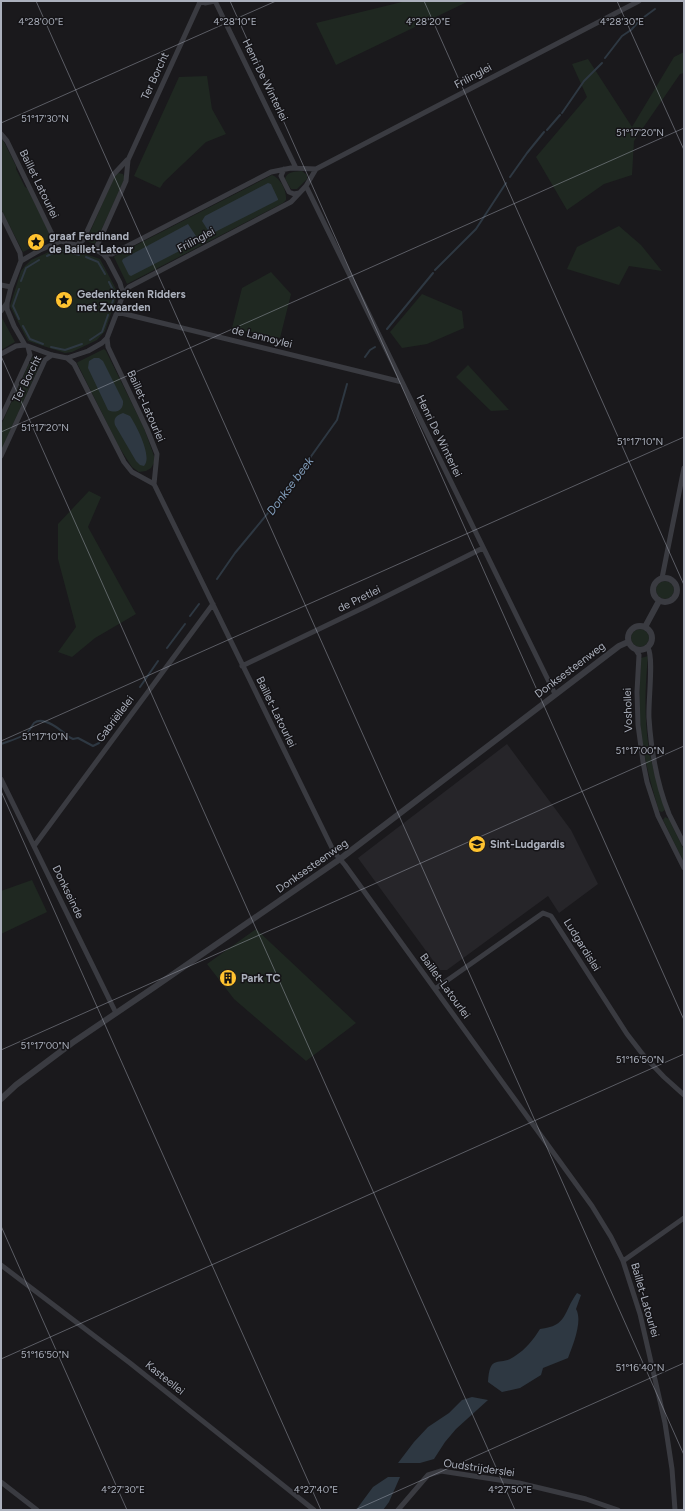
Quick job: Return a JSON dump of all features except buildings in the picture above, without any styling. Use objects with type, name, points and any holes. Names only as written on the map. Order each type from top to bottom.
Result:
[{"type":"street","name":"Ter Borcht","points":[[98,251],[97,246],[126,181],[128,160],[200,1],[205,3],[215,1]]},
{"type":"street","name":"Henri De Winterlei","points":[[215,1],[296,168]]},
{"type":"street","name":"Frilinglei","points":[[123,294],[129,287],[291,202],[306,186],[316,169],[639,1]]},
{"type":"street","name":"Baillet Latourlei","points":[[1,134],[7,141],[53,236],[61,241]]},
{"type":"street","name":"Ter Borcht","points":[[77,245],[83,240],[113,175],[128,160]]},
{"type":"street","points":[[103,254],[112,254],[271,172],[296,168],[316,169]]},
{"type":"street","points":[[284,169],[281,176],[289,192],[294,194],[300,193]]},
{"type":"street","name":"Henri De Winterlei","points":[[306,186],[555,694]]},
{"type":"street","points":[[1,214],[20,253],[21,261],[11,287],[7,303],[1,311]]},
{"type":"street","points":[[21,261],[40,250],[61,241],[98,251],[103,254],[117,277],[123,294],[118,312],[107,338],[102,343],[67,358]]},
{"type":"street","points":[[1,285],[11,287]]},
{"type":"street","points":[[7,303],[9,314],[14,326],[27,346]]},
{"type":"street","name":"de Lannoylei","points":[[118,312],[402,382]]},
{"type":"street","name":"Baillet-Latourlei","points":[[107,338],[108,347],[147,429],[157,454],[154,484],[334,852],[592,1206],[611,1237],[623,1261],[640,1314],[666,1423],[672,1469],[675,1510]]},
{"type":"street","points":[[1,354],[16,346],[27,346],[52,355],[67,358],[74,364],[117,449],[129,468],[132,472],[154,484]]},
{"type":"street","name":"Ter Borcht","points":[[1,418],[30,355],[27,346]]},
{"type":"street","name":"Ter Borcht","points":[[1,456],[45,360],[52,355]]},
{"type":"street","points":[[662,578],[684,468]]},
{"type":"street","name":"de Pretlei","points":[[242,666],[483,548]]},
{"type":"street","points":[[662,578],[671,579],[675,582],[678,590],[677,595],[673,600],[667,602],[659,601],[653,593],[653,587],[657,581],[662,578]]},
{"type":"street","points":[[678,590],[684,586]]},
{"type":"street","points":[[628,642],[631,647],[636,650],[641,651],[648,648],[652,642],[652,636],[649,630],[645,627],[659,601]]},
{"type":"street","name":"Gabriëllelei","points":[[34,846],[213,604]]},
{"type":"street","name":"Donksesteenweg","points":[[1,1099],[16,1085],[72,1043],[340,859],[555,694],[619,646],[628,642],[628,635],[631,630],[636,627],[645,627]]},
{"type":"street","name":"Voshollei","points":[[648,648],[651,655],[648,694],[651,737],[656,770],[669,812],[684,844]]},
{"type":"street","name":"Voshollei","points":[[636,650],[639,655],[637,705],[638,725],[640,748],[647,782],[658,816],[684,868]]},
{"type":"street","name":"Donkseinde","points":[[1,782],[116,1013]]},
{"type":"street","points":[[658,816],[669,812]]},
{"type":"street","name":"Ludgardislei","points":[[435,989],[543,913],[551,916],[627,1034],[644,1056],[684,1095]]},
{"type":"street","points":[[623,1261],[684,1218]]},
{"type":"street","name":"Kasteellei","points":[[1,1265],[130,1363],[314,1510]]},
{"type":"street","name":"Oudstrijderslei","points":[[398,1510],[428,1475],[441,1471],[526,1485],[586,1499],[618,1510]]},
{"type":"street","points":[[1,1482],[36,1510]]},
{"type":"shaded area","points":[[406,1],[469,1],[336,65],[316,23]]},
{"type":"shaded area","points":[[684,52],[684,73],[680,74],[634,141],[632,175],[604,184],[567,210],[536,157],[587,97],[572,64],[588,59],[632,127],[674,57]]},
{"type":"shaded area","points":[[207,76],[212,109],[226,134],[206,142],[164,182],[160,188],[134,176],[179,77]]},
{"type":"shaded area","points":[[1,136],[25,187],[27,188],[51,236],[51,238],[23,252],[1,209]]},
{"type":"shaded area","points":[[302,171],[307,175],[307,179],[297,189],[291,189],[285,179],[286,176],[292,172]]},
{"type":"shaded area","points":[[118,173],[123,174],[125,178],[95,244],[86,241],[115,175]]},
{"type":"shaded area","points":[[272,175],[281,182],[284,189],[286,200],[283,203],[127,284],[114,257],[115,256]]},
{"type":"shaded area","points":[[268,183],[271,184],[278,200],[213,233],[209,232],[202,221],[205,216]]},
{"type":"shaded area","points":[[188,224],[198,239],[197,242],[131,276],[129,275],[122,261],[123,259]]},
{"type":"shaded area","points":[[619,226],[641,245],[662,271],[629,266],[619,285],[567,269],[577,247]]},
{"type":"shaded area","points":[[60,247],[68,248],[100,259],[118,293],[105,331],[97,340],[72,352],[65,353],[28,341],[10,306],[21,271],[25,266],[31,260]]},
{"type":"shaded area","points":[[271,272],[291,294],[280,338],[232,328],[242,288]]},
{"type":"shaded area","points":[[422,294],[462,311],[464,328],[427,344],[402,348],[390,332]]},
{"type":"shaded area","points":[[1,316],[15,342],[1,350]]},
{"type":"shaded area","points":[[104,349],[144,428],[154,456],[154,463],[151,468],[146,471],[139,472],[132,467],[119,447],[77,363]]},
{"type":"shaded area","points":[[33,355],[42,358],[41,362],[1,451],[1,425]]},
{"type":"shaded area","points":[[94,358],[99,358],[103,361],[123,401],[121,409],[117,411],[114,412],[108,410],[88,368],[89,361]]},
{"type":"shaded area","points":[[468,365],[509,410],[491,411],[456,377]]},
{"type":"shaded area","points":[[123,413],[130,416],[143,441],[146,456],[144,466],[140,465],[136,461],[115,425],[116,417]]},
{"type":"shaded area","points":[[89,491],[101,497],[88,527],[136,614],[95,638],[72,657],[58,652],[76,627],[58,559],[58,524]]},
{"type":"shaded area","points":[[665,581],[671,584],[674,590],[671,596],[665,599],[659,596],[656,590],[659,584]]},
{"type":"shaded area","points":[[640,629],[646,632],[649,638],[646,644],[640,647],[634,644],[631,638],[634,632]]},
{"type":"shaded area","points":[[648,656],[646,691],[647,738],[656,780],[665,810],[662,812],[659,811],[648,772],[640,723],[641,658]]},
{"type":"shaded area","name":"Sint-Ludgardis","points":[[507,744],[571,830],[598,884],[559,913],[548,896],[447,970],[440,970],[358,858]]},
{"type":"shaded area","points":[[665,817],[669,819],[684,850],[684,863],[663,820]]},
{"type":"shaded area","points":[[32,880],[47,912],[1,934],[1,891]]},
{"type":"shaded area","points":[[256,929],[356,1023],[306,1061],[234,999],[207,964]]},
{"type":"shaded area","points":[[577,1293],[581,1295],[576,1309],[578,1314],[578,1326],[575,1340],[568,1358],[543,1368],[541,1375],[520,1388],[502,1392],[488,1382],[489,1373],[493,1364],[515,1356],[529,1344],[540,1329],[556,1325],[564,1317]]},
{"type":"shaded area","points":[[472,1397],[488,1400],[456,1429],[434,1459],[420,1463],[398,1463],[428,1427],[449,1413],[462,1400]]},
{"type":"shaded area","points":[[388,1477],[400,1477],[389,1502],[383,1510],[356,1510],[373,1487]]},
{"type":"waterway","name":"Donkse beek","points":[[605,58],[622,36],[655,9]]},
{"type":"waterway","name":"Donkse beek","points":[[562,113],[584,81],[602,63]]},
{"type":"waterway","name":"Donkse beek","points":[[547,130],[560,115]]},
{"type":"waterway","name":"Donkse beek","points":[[510,177],[544,132]]},
{"type":"waterway","name":"Donkse beek","points":[[435,270],[476,229],[506,183]]},
{"type":"waterway","points":[[47,256],[63,251],[79,255]]},
{"type":"waterway","points":[[86,257],[98,262],[105,274]]},
{"type":"waterway","points":[[21,281],[26,268],[39,260]]},
{"type":"waterway","name":"Donkse beek","points":[[387,329],[433,273]]},
{"type":"waterway","points":[[109,282],[115,294],[111,307]]},
{"type":"waterway","points":[[19,289],[13,306],[19,319]]},
{"type":"waterway","points":[[90,340],[102,332],[108,315]]},
{"type":"waterway","points":[[23,326],[30,339],[43,344]]},
{"type":"waterway","points":[[51,347],[65,350],[82,344]]},
{"type":"waterway","name":"Donkse beek","points":[[365,357],[370,350],[375,347]]},
{"type":"waterway","name":"Donkse beek","points":[[217,579],[235,553],[287,490],[337,420],[347,384]]},
{"type":"waterway","name":"Donkse beek","points":[[190,616],[199,604]]},
{"type":"waterway","name":"Donkse beek","points":[[167,648],[185,624]]},
{"type":"waterway","name":"Donkse beek","points":[[140,687],[158,661]]},
{"type":"waterway","name":"Donkse beek","points":[[125,706],[131,699]]},
{"type":"waterway","name":"Donkse beek","points":[[1,744],[26,734],[34,723],[43,721],[53,725],[69,737],[73,739],[78,738],[93,746],[99,743],[115,718]]},
{"type":"place","name":"graaf Ferdinand de Baillet-Latour","points":[[36,242]]},
{"type":"place","name":"Gedenkteken Ridders met Zwaarden","points":[[64,300]]},
{"type":"place","name":"Sint-Ludgardis","points":[[477,844]]},
{"type":"place","name":"Park TC","points":[[228,978]]}]
